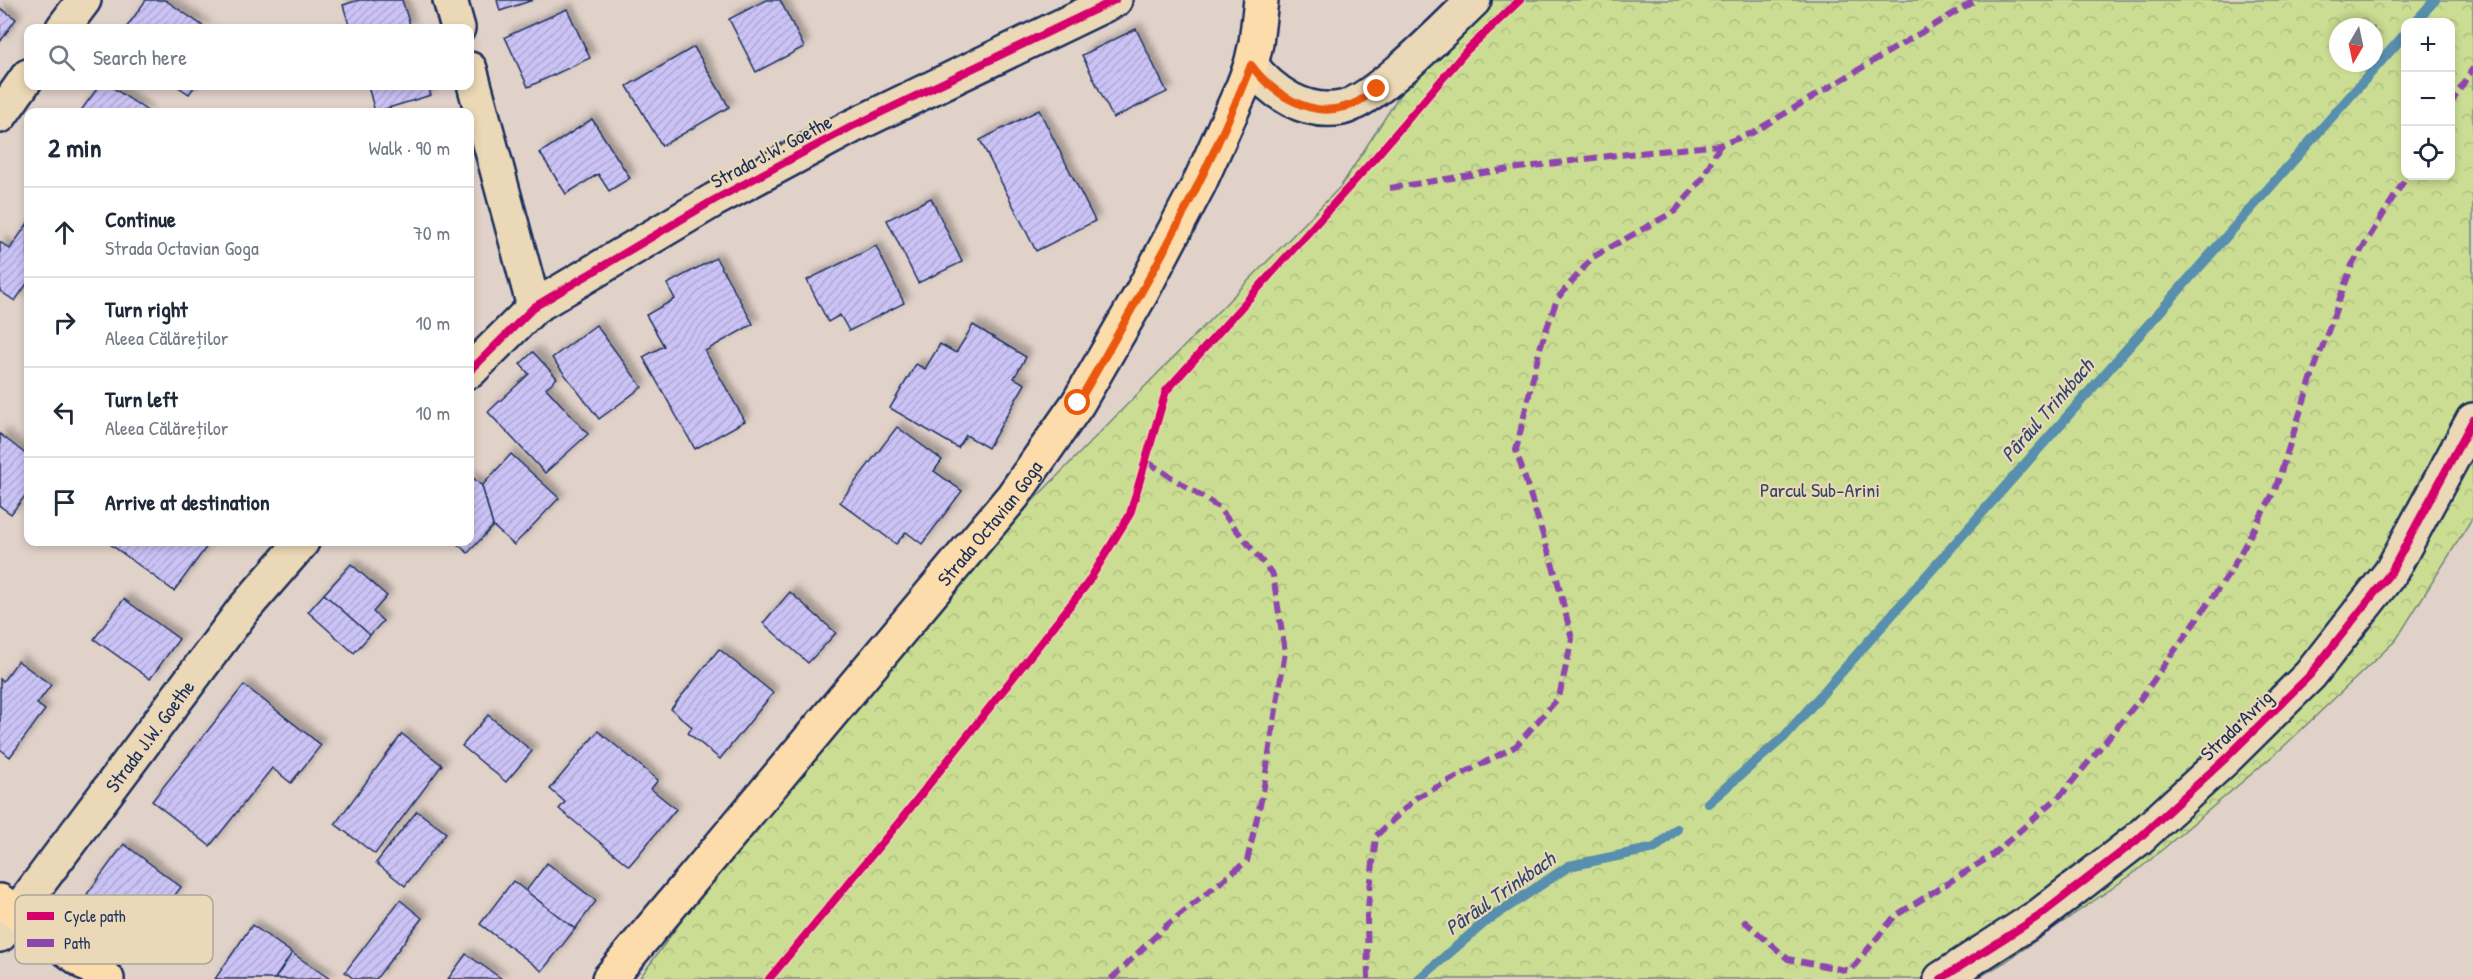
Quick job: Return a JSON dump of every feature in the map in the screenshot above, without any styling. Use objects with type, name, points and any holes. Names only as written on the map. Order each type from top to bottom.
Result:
[{"type":"main road","name":"Strada Octavian Goga","points":[[609,979],[1012,496],[1078,403],[1141,294],[1198,184],[1251,65],[1256,7]]},
{"type":"main road","points":[[83,964],[107,979]]},
{"type":"street","points":[[66,24],[84,0]]},
{"type":"street","points":[[450,0],[457,24]]},
{"type":"street","points":[[1251,65],[1275,92],[1294,102],[1328,109],[1343,108],[1377,89],[1474,0]]},
{"type":"street","name":"Strada J.W. Goethe","points":[[474,367],[534,307],[714,200],[851,127],[1102,3]]},
{"type":"street","points":[[0,116],[24,82]]},
{"type":"street","points":[[474,84],[534,307]]},
{"type":"street","name":"Strada Avrig","points":[[1941,979],[2039,916],[2137,840],[2226,759],[2310,675],[2391,572],[2473,420]]},
{"type":"street","name":"Strada J.W. Goethe","points":[[21,895],[243,610],[299,546]]},
{"type":"street","name":"Strada J.W. Goethe","points":[[5,916],[15,903]]},
{"type":"green space","name":"Parcul Sub-Arini","points":[[1474,0],[2473,0],[2473,517],[2396,640],[2281,749],[2137,871],[2005,962],[1976,979],[639,979],[704,890],[1021,513],[1341,186],[1439,34]]},
{"type":"building","points":[[146,0],[165,0],[200,24],[129,24]]},
{"type":"building","points":[[359,0],[402,0],[410,24],[349,24],[343,5]]},
{"type":"building","points":[[497,0],[533,0],[500,11]]},
{"type":"building","points":[[766,0],[780,0],[804,47],[756,72],[729,19]]},
{"type":"building","points":[[0,8],[16,19],[0,42]]},
{"type":"building","points":[[567,9],[590,58],[528,87],[505,37]]},
{"type":"building","points":[[1136,29],[1167,92],[1113,118],[1082,55]]},
{"type":"building","points":[[694,47],[729,107],[662,146],[627,86]]},
{"type":"building","points":[[96,90],[116,90],[143,108],[83,108]]},
{"type":"building","points":[[369,90],[429,90],[431,95],[388,108],[374,108]]},
{"type":"building","points":[[1039,110],[1095,221],[1036,251],[980,140]]},
{"type":"building","points":[[592,119],[630,178],[609,191],[598,174],[566,194],[540,153]]},
{"type":"building","points":[[931,198],[962,262],[918,283],[887,220]]},
{"type":"building","points":[[24,229],[24,288],[15,301],[0,291],[0,242],[10,249]]},
{"type":"building","points":[[876,246],[904,303],[849,331],[840,315],[828,322],[807,280]]},
{"type":"building","points":[[716,258],[753,324],[705,351],[745,421],[695,449],[643,357],[664,346],[646,315],[675,299],[667,284]]},
{"type":"building","points":[[596,325],[642,387],[599,419],[552,358]]},
{"type":"building","points":[[973,325],[1026,357],[1014,378],[1025,384],[988,448],[966,435],[958,448],[890,408],[916,364],[925,369],[940,344],[956,353]]},
{"type":"building","points":[[533,352],[557,378],[546,388],[588,434],[545,473],[488,412],[529,374],[520,364]]},
{"type":"building","points":[[897,427],[942,460],[934,471],[962,491],[922,544],[906,532],[896,544],[840,502]]},
{"type":"building","points":[[0,434],[24,453],[24,497],[11,514],[0,506]]},
{"type":"building","points":[[511,454],[559,498],[514,545],[493,526],[482,486]]},
{"type":"building","points":[[474,479],[482,486],[493,526],[468,553],[460,546],[474,546]]},
{"type":"building","points":[[113,546],[207,546],[174,591]]},
{"type":"building","points":[[351,564],[387,596],[373,612],[383,621],[370,635],[324,594]]},
{"type":"building","points":[[790,592],[836,633],[808,663],[763,623]]},
{"type":"building","points":[[324,594],[370,635],[354,653],[308,612]]},
{"type":"building","points":[[124,599],[179,639],[150,679],[94,639]]},
{"type":"building","points":[[719,649],[773,693],[720,759],[688,733],[692,727],[671,709]]},
{"type":"building","points":[[18,661],[51,685],[37,704],[45,710],[10,757],[0,749],[0,679],[3,681]]},
{"type":"building","points":[[244,685],[321,745],[291,783],[272,768],[210,846],[152,801]]},
{"type":"building","points":[[488,715],[532,751],[506,782],[462,746]]},
{"type":"building","points":[[598,731],[658,780],[651,789],[676,809],[629,866],[559,809],[565,802],[550,789]]},
{"type":"building","points":[[402,734],[442,765],[375,854],[335,824]]},
{"type":"building","points":[[417,811],[446,833],[405,886],[376,863]]},
{"type":"building","points":[[124,844],[181,887],[175,895],[87,894]]},
{"type":"building","points":[[547,863],[596,901],[575,929],[526,891]]},
{"type":"building","points":[[513,881],[575,929],[542,971],[480,924]]},
{"type":"building","points":[[400,900],[422,918],[376,979],[354,979],[345,972]]},
{"type":"building","points":[[252,925],[292,953],[275,979],[215,979]]},
{"type":"building","points":[[292,953],[330,979],[275,979]]},
{"type":"building","points":[[466,954],[502,979],[448,979]]},
{"type":"waterway","name":"Pârâul Trinkbach","points":[[2419,18],[2435,0]]},
{"type":"waterway","name":"Pârâul Trinkbach","points":[[1708,803],[1784,737],[2401,39]]},
{"type":"waterway","name":"Pârâul Trinkbach","points":[[1419,979],[1485,922],[1569,866],[1655,848],[1677,829]]},
{"type":"marked path","points":[[1390,188],[1609,156],[1720,145],[1752,133],[1976,0]]},
{"type":"marked path","points":[[2455,97],[2473,68]]},
{"type":"marked path","points":[[1368,979],[1367,916],[1376,836],[1416,798],[1516,746],[1559,697],[1572,639],[1557,579],[1516,450],[1540,348],[1557,299],[1593,257],[1675,211],[1702,179],[1720,145]]},
{"type":"marked path","points":[[1743,920],[1788,959],[1850,971],[1895,916],[1991,856],[2063,793],[2141,698],[2229,574],[2275,490],[2314,370],[2352,265],[2405,180]]},
{"type":"marked path","points":[[1111,979],[1167,925],[1247,861],[1263,792],[1285,652],[1273,575],[1218,507],[1146,461]]},
{"type":"cycle path","points":[[474,367],[534,307],[714,200],[851,127],[1115,0]]},
{"type":"cycle path","points":[[769,979],[900,821],[1087,584],[1130,514],[1166,391],[1374,159],[1467,50],[1520,0]]},
{"type":"cycle path","points":[[1941,979],[2039,916],[2137,840],[2226,758],[2310,675],[2391,572],[2473,420]]},
{"type":"route","points":[[1078,403],[1141,294],[1198,184],[1251,65],[1275,92],[1294,102],[1311,106],[1328,109],[1343,108],[1377,89]]}]
